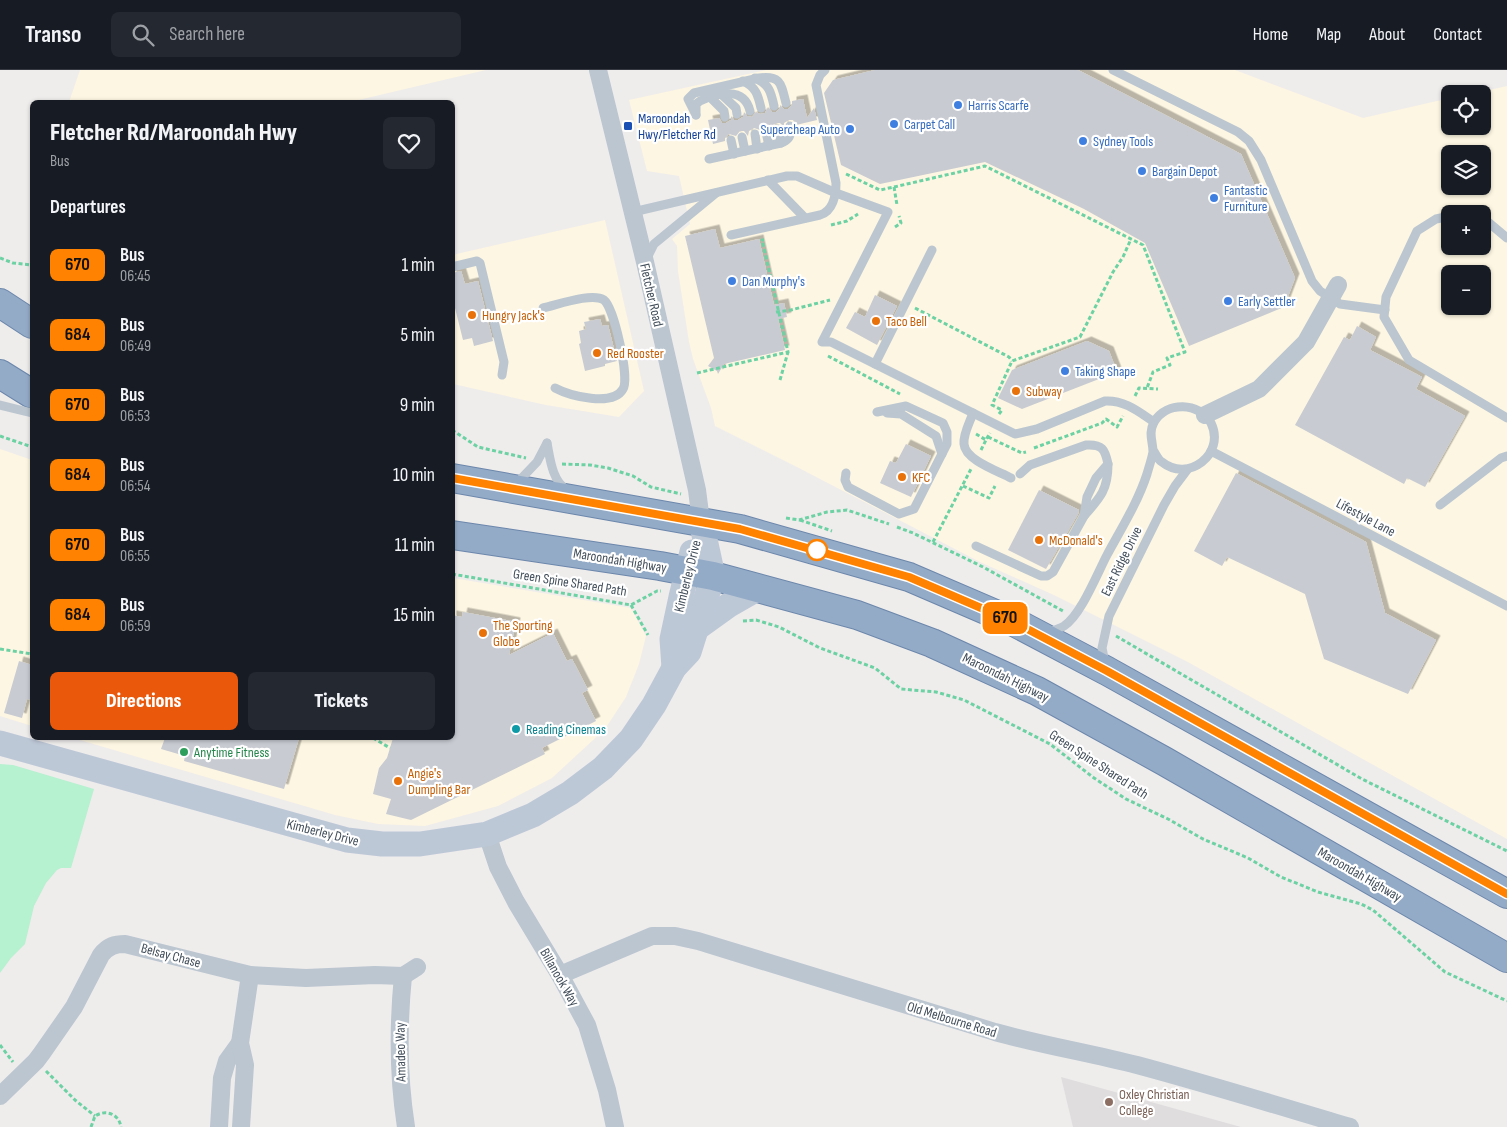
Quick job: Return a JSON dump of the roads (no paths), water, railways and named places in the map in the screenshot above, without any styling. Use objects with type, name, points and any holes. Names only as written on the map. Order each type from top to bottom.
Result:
[{"type":"highway","points":[[0,303],[30,323]]},
{"type":"highway","points":[[0,374],[30,393]]},
{"type":"highway","points":[[455,478],[657,514],[699,509],[779,539],[909,577],[1016,623],[1107,671],[1507,894]]},
{"type":"highway","name":"Maroondah Highway","points":[[455,536],[666,584],[700,573],[857,615],[932,642],[1037,691],[1173,766],[1507,958]]},
{"type":"main road","name":"Kimberley Drive","points":[[0,742],[347,840],[382,844],[420,844],[487,834],[533,815],[570,792],[603,768],[631,738],[654,705],[674,668],[689,652],[697,628],[700,573],[699,509]]},
{"type":"main road","name":"Kimberley Drive","points":[[666,584],[674,668]]},
{"type":"main road","points":[[697,628],[759,588]]},
{"type":"street","name":"Fletcher Road","points":[[598,70],[645,262],[699,509]]},
{"type":"street","points":[[1205,415],[1258,389],[1306,342],[1335,291]]},
{"type":"street","name":"Billanook Way","points":[[487,834],[498,867],[516,902],[560,975],[586,1025],[607,1090],[615,1127]]},
{"type":"street","name":"Old Melbourne Road","points":[[560,975],[652,936],[675,936],[717,947],[995,1032],[1083,1051],[1140,1066],[1350,1127]]},
{"type":"street","name":"Belsay Chase","points":[[0,1096],[36,1061],[74,1007],[101,955],[107,948],[116,944],[136,946],[250,975],[306,978],[410,972]]},
{"type":"street","name":"Amadeo Way","points":[[406,1127],[401,1094],[400,1004],[410,972]]},
{"type":"street","points":[[241,1127],[245,1065],[240,1043],[250,975]]},
{"type":"street","points":[[218,1127],[222,1078],[227,1061],[240,1043]]},
{"type":"lane","points":[[731,235],[825,214],[830,208],[836,193],[836,183],[816,85],[820,75],[825,70]]},
{"type":"lane","points":[[1113,70],[1238,132],[1249,141],[1261,160],[1312,282],[1320,291],[1335,291],[1340,304],[1385,310]]},
{"type":"lane","points":[[750,111],[748,105],[731,92],[710,97],[696,104],[696,115],[688,99],[694,93],[755,78],[768,77],[782,85],[786,103]]},
{"type":"lane","points":[[755,78],[766,84],[770,90],[774,106]]},
{"type":"lane","points":[[743,81],[754,88],[761,108]]},
{"type":"lane","points":[[721,94],[736,108],[737,114]]},
{"type":"lane","points":[[710,97],[724,111],[725,117]]},
{"type":"lane","points":[[709,159],[787,141],[792,133],[790,126]]},
{"type":"lane","points":[[778,129],[781,143]]},
{"type":"lane","points":[[766,132],[769,146]]},
{"type":"lane","points":[[755,134],[757,149]]},
{"type":"lane","points":[[742,137],[745,151]]},
{"type":"lane","points":[[731,140],[734,154]]},
{"type":"lane","points":[[633,212],[786,176],[797,176],[888,212],[822,342],[831,342],[1015,434],[1023,434],[1106,401],[1115,400],[1129,406],[1154,422]]},
{"type":"lane","points":[[768,180],[804,218]]},
{"type":"lane","points":[[645,262],[654,244],[718,192]]},
{"type":"lane","points":[[1441,218],[1417,231],[1386,296],[1384,317],[1409,360],[1507,418]]},
{"type":"lane","points":[[1491,225],[1507,238]]},
{"type":"lane","points":[[875,364],[932,250]]},
{"type":"lane","points":[[455,266],[477,261],[480,263],[504,362],[502,375]]},
{"type":"lane","points":[[543,308],[592,297],[604,300],[610,310],[618,334],[624,366],[626,384],[618,395],[609,400],[565,394],[556,388]]},
{"type":"lane","points":[[0,405],[30,412]]},
{"type":"lane","points":[[846,473],[844,480],[848,487],[899,514],[914,509],[942,454],[947,444],[947,432],[943,423],[906,406],[877,412],[901,414],[936,436],[942,454]]},
{"type":"lane","points":[[1178,406],[1197,410],[1205,415],[1214,432],[1214,442],[1211,451],[1202,464],[1187,470],[1173,469],[1161,462],[1153,450],[1151,431],[1154,422],[1161,414],[1178,406]]},
{"type":"lane","points":[[973,413],[964,445],[967,453],[976,460],[1011,478]]},
{"type":"lane","points":[[512,488],[537,462],[547,443],[552,465],[562,487],[587,502]]},
{"type":"lane","points":[[976,546],[1042,576],[1047,576],[1053,572],[1084,516],[1090,490],[1096,478],[1108,464],[1106,454],[1102,448],[1095,444],[1086,445],[1030,465],[1020,474]]},
{"type":"lane","name":"East Ridge Drive","points":[[1039,636],[1064,626],[1078,611],[1136,500],[1147,474],[1153,450]]},
{"type":"lane","name":"Lifestyle Lane","points":[[1211,451],[1507,606]]},
{"type":"lane","points":[[1440,505],[1501,458],[1507,456]]},
{"type":"lane","name":"East Ridge Drive","points":[[1107,671],[1102,648],[1109,616],[1164,505],[1187,470]]},
{"type":"place","name":"Harris Scarfe","points":[[958,105]]},
{"type":"place","name":"Carpet Call","points":[[894,124]]},
{"type":"place","name":"Maroondah Hwy/Fletcher Rd","points":[[628,126]]},
{"type":"place","name":"Supercheap Auto","points":[[850,129]]},
{"type":"place","name":"Sydney Tools","points":[[1083,141]]},
{"type":"place","name":"Bargain Depot","points":[[1142,171]]},
{"type":"place","name":"Fantastic Furniture","points":[[1214,198]]},
{"type":"place","name":"Dan Murphy's","points":[[732,281]]},
{"type":"place","name":"Early Settler","points":[[1228,301]]},
{"type":"place","name":"Hungry Jack's","points":[[472,315]]},
{"type":"place","name":"Taco Bell","points":[[876,321]]},
{"type":"place","name":"Red Rooster","points":[[597,353]]},
{"type":"place","name":"Taking Shape","points":[[1065,371]]},
{"type":"place","name":"Subway","points":[[1016,391]]},
{"type":"place","name":"KFC","points":[[902,477]]},
{"type":"place","name":"McDonald's","points":[[1039,540]]},
{"type":"place","name":"The Sporting Globe","points":[[483,633]]},
{"type":"place","name":"Reading Cinemas","points":[[516,729]]},
{"type":"place","name":"Anytime Fitness","points":[[184,752]]},
{"type":"place","name":"Angie's Dumpling Bar","points":[[398,781]]},
{"type":"place","name":"Oxley Christian College","points":[[1109,1102]]}]
